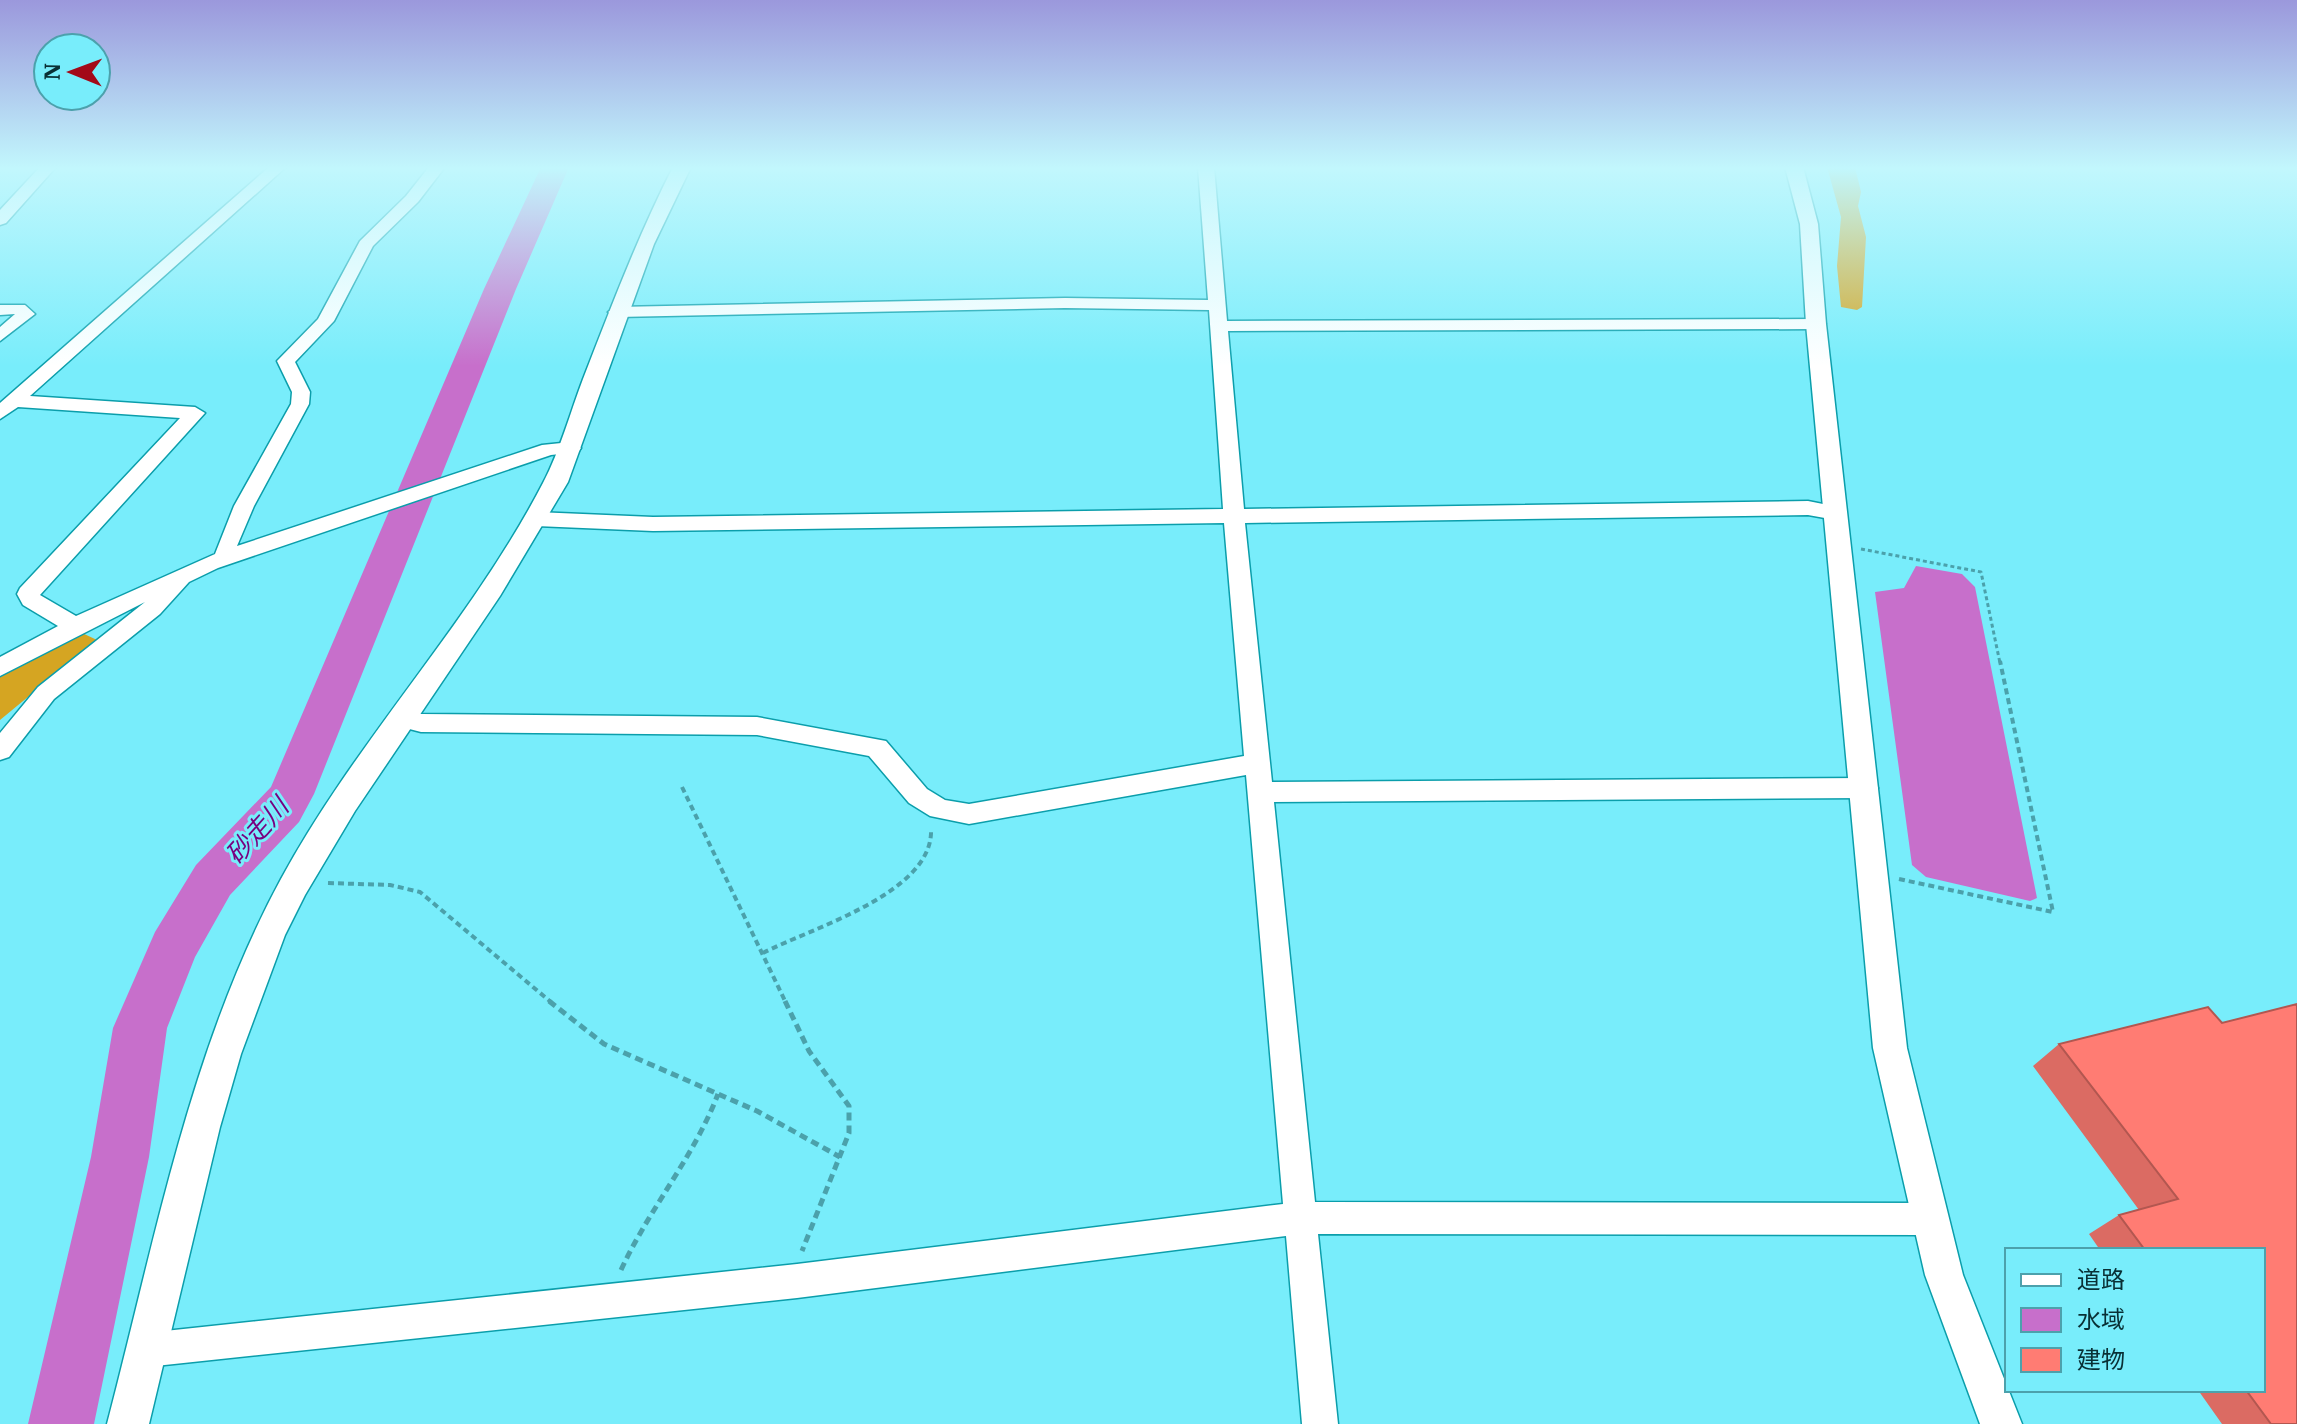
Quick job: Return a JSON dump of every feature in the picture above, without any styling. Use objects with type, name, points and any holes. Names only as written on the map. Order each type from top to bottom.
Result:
[{"type":"street","points":[[7,407],[203,233]]},
{"type":"street","points":[[225,557],[224,545],[229,532],[259,484],[300,404],[301,392],[286,361],[325,321],[366,244],[377,233]]},
{"type":"street","points":[[128,1424],[224,1054],[263,949],[296,881],[344,803],[536,519],[571,448],[617,312],[649,233]]},
{"type":"street","points":[[1212,233],[1234,516],[1320,1424]]},
{"type":"street","points":[[1810,233],[1816,324],[1890,1048],[1930,1219],[1963,1330],[2001,1424]]},
{"type":"street","points":[[617,312],[1065,303],[1219,305]]},
{"type":"street","points":[[0,310],[19,309],[26,314],[0,336]]},
{"type":"street","points":[[1220,326],[1816,324]]},
{"type":"street","points":[[7,407],[195,413],[194,419],[31,588],[28,594],[31,600],[75,626]]},
{"type":"street","points":[[0,667],[75,626],[225,557],[387,506],[549,449],[571,448]]},
{"type":"street","points":[[536,519],[653,524],[1808,508],[1836,513]]},
{"type":"street","points":[[0,750],[46,693],[152,608],[175,588],[184,574]]},
{"type":"street","points":[[403,719],[421,723],[757,726],[883,750],[918,796],[939,809],[969,814],[1261,777],[1865,788]]},
{"type":"street","points":[[146,1350],[797,1281],[1302,1218],[1930,1219]]},
{"type":"path","points":[[1839,545],[1981,572],[2053,912],[1873,874]]},
{"type":"path","points":[[682,787],[809,1051],[849,1106],[849,1133],[802,1248],[797,1281]]},
{"type":"path","points":[[763,953],[910,877],[932,845],[930,827],[939,809]]},
{"type":"path","points":[[296,881],[390,885],[420,892],[604,1044],[718,1094],[840,1157]]},
{"type":"path","points":[[615,1300],[625,1257],[704,1130],[718,1094]]},
{"type":"shaded area","points":[[1840,233],[1865,233],[1862,307],[1857,310],[1841,307],[1837,266]]},
{"type":"shaded area","points":[[80,632],[97,640],[0,720],[0,675]]},
{"type":"water","points":[[1916,566],[1962,574],[1975,587],[2037,898],[2030,901],[1926,877],[1912,865],[1875,592],[1904,588]]},
{"type":"building","points":[[2297,1004],[2297,1424],[2271,1424],[2247,1392],[2265,1392],[2265,1248],[2144,1248],[2119,1215],[2178,1199],[2059,1044],[2208,1007],[2222,1023]]},
{"type":"waterway","name":"砂走川","points":[[61,1424],[120,1157],[140,1028],[173,948],[213,880],[282,809],[291,794],[525,233]]}]
